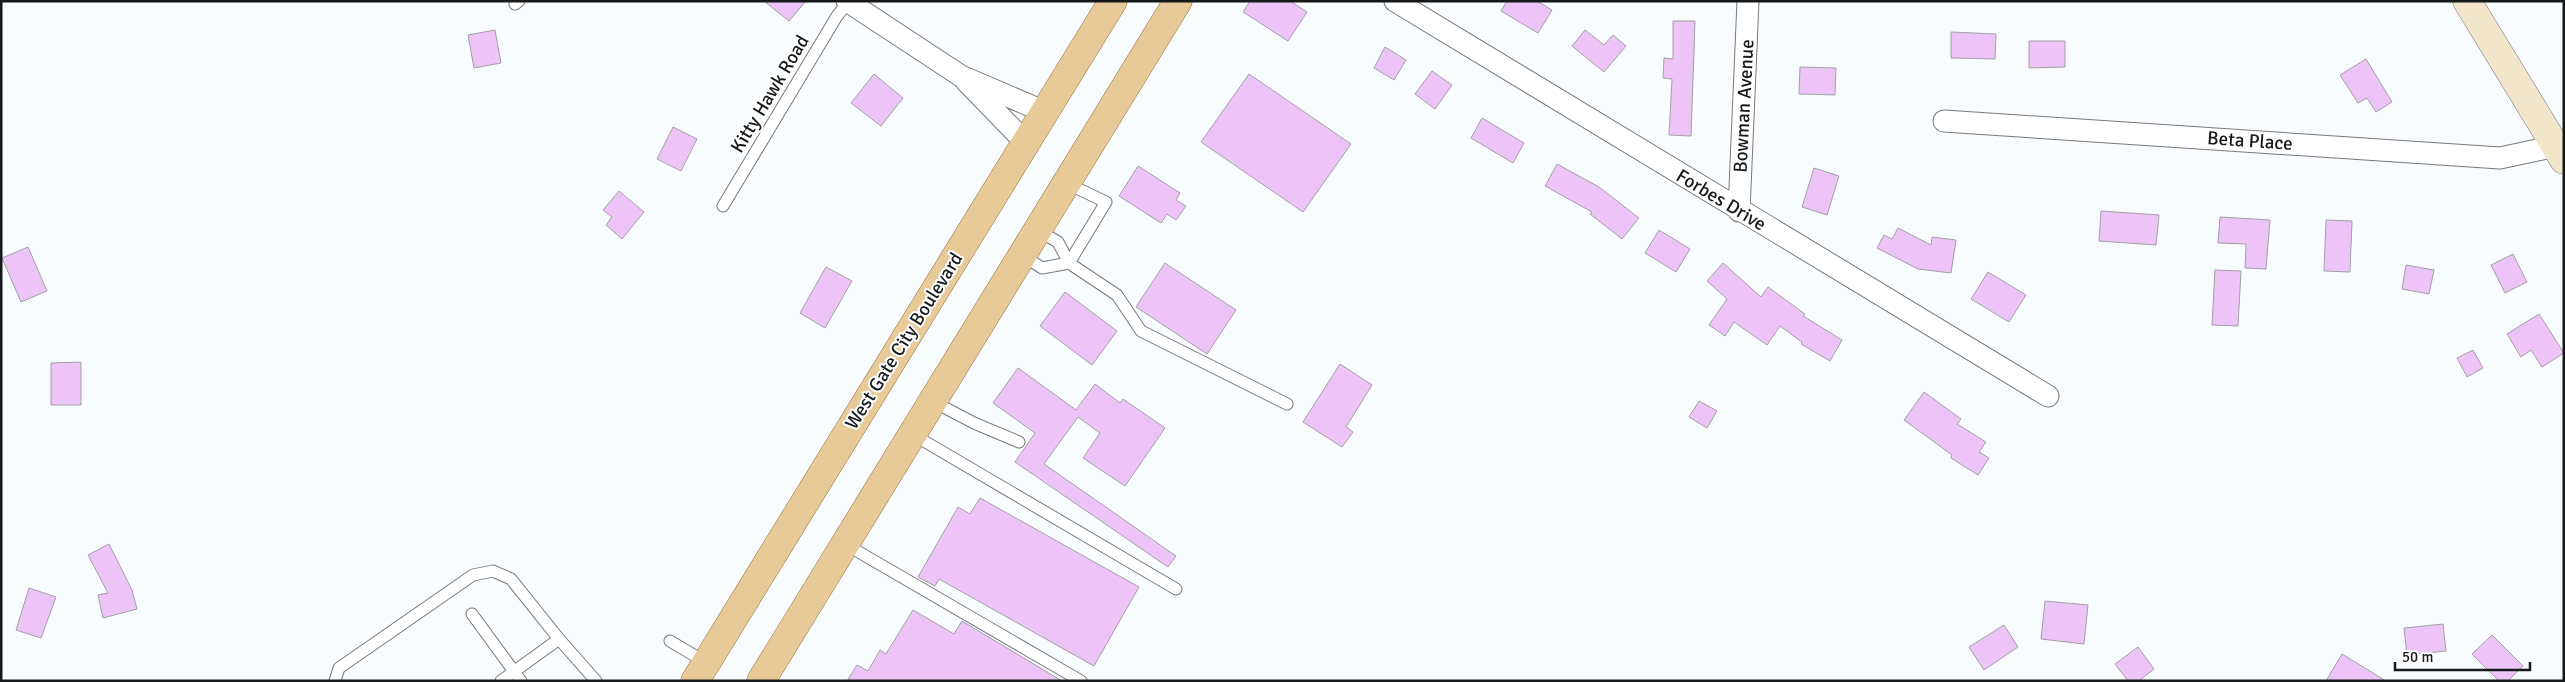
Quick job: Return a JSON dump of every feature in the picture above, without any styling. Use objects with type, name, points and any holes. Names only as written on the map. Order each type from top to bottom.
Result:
[{"type":"main road","name":"West Gate City Boulevard","points":[[701,672],[1113,1]]},
{"type":"main road","points":[[1140,63],[1163,1]]},
{"type":"main road","points":[[761,681],[1178,1]]},
{"type":"main road","points":[[2467,1],[2560,153]]},
{"type":"street","name":"Bowman Avenue","points":[[1739,211],[1748,1]]},
{"type":"street","points":[[848,2],[961,76],[1045,112]]},
{"type":"street","name":"Forbes Drive","points":[[1402,3],[1739,211],[2048,396]]},
{"type":"street","points":[[961,76],[1026,143]]},
{"type":"street","name":"Beta Place","points":[[1944,121],[2500,158],[2560,153]]},
{"type":"lane","name":"Kitty Hawk Road","points":[[723,206],[837,16],[848,2]]},
{"type":"lane","points":[[1022,255],[1042,268],[1069,263],[1106,202],[1066,183]]},
{"type":"lane","points":[[1037,230],[1058,242],[1069,263],[1117,295],[1140,331],[1287,404]]},
{"type":"lane","points":[[932,401],[974,423],[1020,442]]},
{"type":"lane","points":[[912,434],[1176,589]]},
{"type":"lane","points":[[845,544],[1080,681]]},
{"type":"lane","points":[[335,681],[339,668],[473,575],[493,571],[511,579],[559,639],[596,681]]},
{"type":"lane","points":[[472,614],[518,676]]},
{"type":"lane","points":[[501,681],[518,676],[559,639]]},
{"type":"lane","points":[[670,641],[701,672]]},
{"type":"building","points":[[764,1],[806,1],[789,21]]},
{"type":"building","points":[[1250,1],[1290,1],[1307,12],[1288,41],[1243,12]]},
{"type":"building","points":[[1507,1],[1537,1],[1552,10],[1538,33],[1501,11]]},
{"type":"building","points":[[1673,21],[1695,21],[1691,136],[1669,135],[1672,79],[1663,78],[1664,58],[1673,59]]},
{"type":"building","points":[[495,30],[501,63],[474,68],[468,35]]},
{"type":"building","points":[[1585,30],[1604,45],[1613,35],[1626,46],[1604,72],[1572,46]]},
{"type":"building","points":[[1951,32],[1996,34],[1995,59],[1951,58]]},
{"type":"building","points":[[2029,41],[2065,41],[2065,67],[2029,68]]},
{"type":"building","points":[[1385,47],[1406,60],[1394,80],[1374,68]]},
{"type":"building","points":[[2366,59],[2392,102],[2376,112],[2367,98],[2358,103],[2340,75]]},
{"type":"building","points":[[1800,67],[1836,68],[1835,95],[1799,94]]},
{"type":"building","points":[[1432,71],[1452,85],[1435,109],[1415,94]]},
{"type":"building","points":[[874,74],[903,98],[881,126],[851,103]]},
{"type":"building","points":[[1249,74],[1351,144],[1303,212],[1201,142]]},
{"type":"building","points":[[1482,118],[1524,143],[1513,163],[1471,138]]},
{"type":"building","points":[[673,127],[697,139],[681,171],[657,159]]},
{"type":"building","points":[[1557,164],[1599,187],[1639,218],[1622,239],[1590,214],[1592,212],[1545,186]]},
{"type":"building","points":[[1138,166],[1180,193],[1176,200],[1186,206],[1176,220],[1167,214],[1161,223],[1119,196]]},
{"type":"building","points":[[1814,168],[1839,176],[1827,215],[1802,207]]},
{"type":"building","points":[[619,191],[644,212],[622,239],[606,225],[612,217],[603,210]]},
{"type":"building","points":[[2101,211],[2159,215],[2156,245],[2099,241]]},
{"type":"building","points":[[2220,217],[2270,220],[2266,269],[2245,268],[2246,244],[2218,243]]},
{"type":"building","points":[[2326,220],[2352,221],[2350,272],[2324,271]]},
{"type":"building","points":[[1898,228],[1931,245],[1932,237],[1956,240],[1951,273],[1918,269],[1877,248],[1884,235],[1892,239]]},
{"type":"building","points":[[1659,230],[1690,249],[1676,272],[1645,253]]},
{"type":"building","points":[[28,247],[47,291],[21,302],[2,258]]},
{"type":"building","points":[[2513,254],[2527,282],[2505,293],[2491,265]]},
{"type":"building","points":[[1165,263],[1236,310],[1207,354],[1136,307]]},
{"type":"building","points":[[1723,263],[1761,297],[1768,287],[1805,314],[1803,316],[1842,340],[1830,361],[1801,344],[1802,342],[1780,326],[1767,345],[1734,322],[1725,336],[1709,325],[1727,299],[1707,281]]},
{"type":"building","points":[[2406,265],[2434,270],[2429,294],[2402,289]]},
{"type":"building","points":[[826,267],[852,281],[825,328],[800,313]]},
{"type":"building","points":[[2215,270],[2241,271],[2238,326],[2212,325]]},
{"type":"building","points":[[1988,272],[2026,295],[2009,322],[1971,299]]},
{"type":"building","points":[[1065,292],[1117,331],[1092,365],[1040,326]]},
{"type":"building","points":[[2539,314],[2564,353],[2542,367],[2531,350],[2521,357],[2507,334]]},
{"type":"building","points":[[2473,350],[2483,368],[2467,377],[2457,358]]},
{"type":"building","points":[[81,362],[81,405],[51,405],[51,363]]},
{"type":"building","points":[[1340,364],[1372,385],[1346,427],[1353,432],[1342,447],[1303,422]]},
{"type":"building","points":[[1018,368],[1076,410],[1095,384],[1120,403],[1123,399],[1165,428],[1125,486],[1083,458],[1100,433],[1078,417],[1044,464],[1176,556],[1168,567],[1015,462],[1035,433],[993,403]]},
{"type":"building","points":[[1924,392],[1961,419],[1957,424],[1986,442],[1979,452],[1989,458],[1978,475],[1951,458],[1952,455],[1904,420]]},
{"type":"building","points":[[1699,401],[1717,411],[1707,428],[1689,417]]},
{"type":"building","points":[[980,498],[1139,587],[1094,666],[939,579],[935,586],[918,577],[958,507],[970,514]]},
{"type":"building","points":[[109,544],[132,590],[137,609],[103,618],[98,595],[108,593],[88,555]]},
{"type":"building","points":[[29,588],[56,597],[41,638],[16,630]]},
{"type":"building","points":[[2045,601],[2088,605],[2084,644],[2041,639]]},
{"type":"building","points":[[913,610],[954,634],[962,621],[1062,681],[847,681],[857,665],[868,671],[880,650],[886,654]]},
{"type":"building","points":[[2443,624],[2446,651],[2407,655],[2404,628]]},
{"type":"building","points":[[2004,625],[2018,647],[1984,670],[1969,647]]},
{"type":"building","points":[[2492,635],[2523,666],[2508,681],[2499,681],[2472,654]]},
{"type":"building","points":[[2138,647],[2154,669],[2139,681],[2128,681],[2115,664]]},
{"type":"building","points":[[2342,654],[2386,681],[2326,681]]}]
